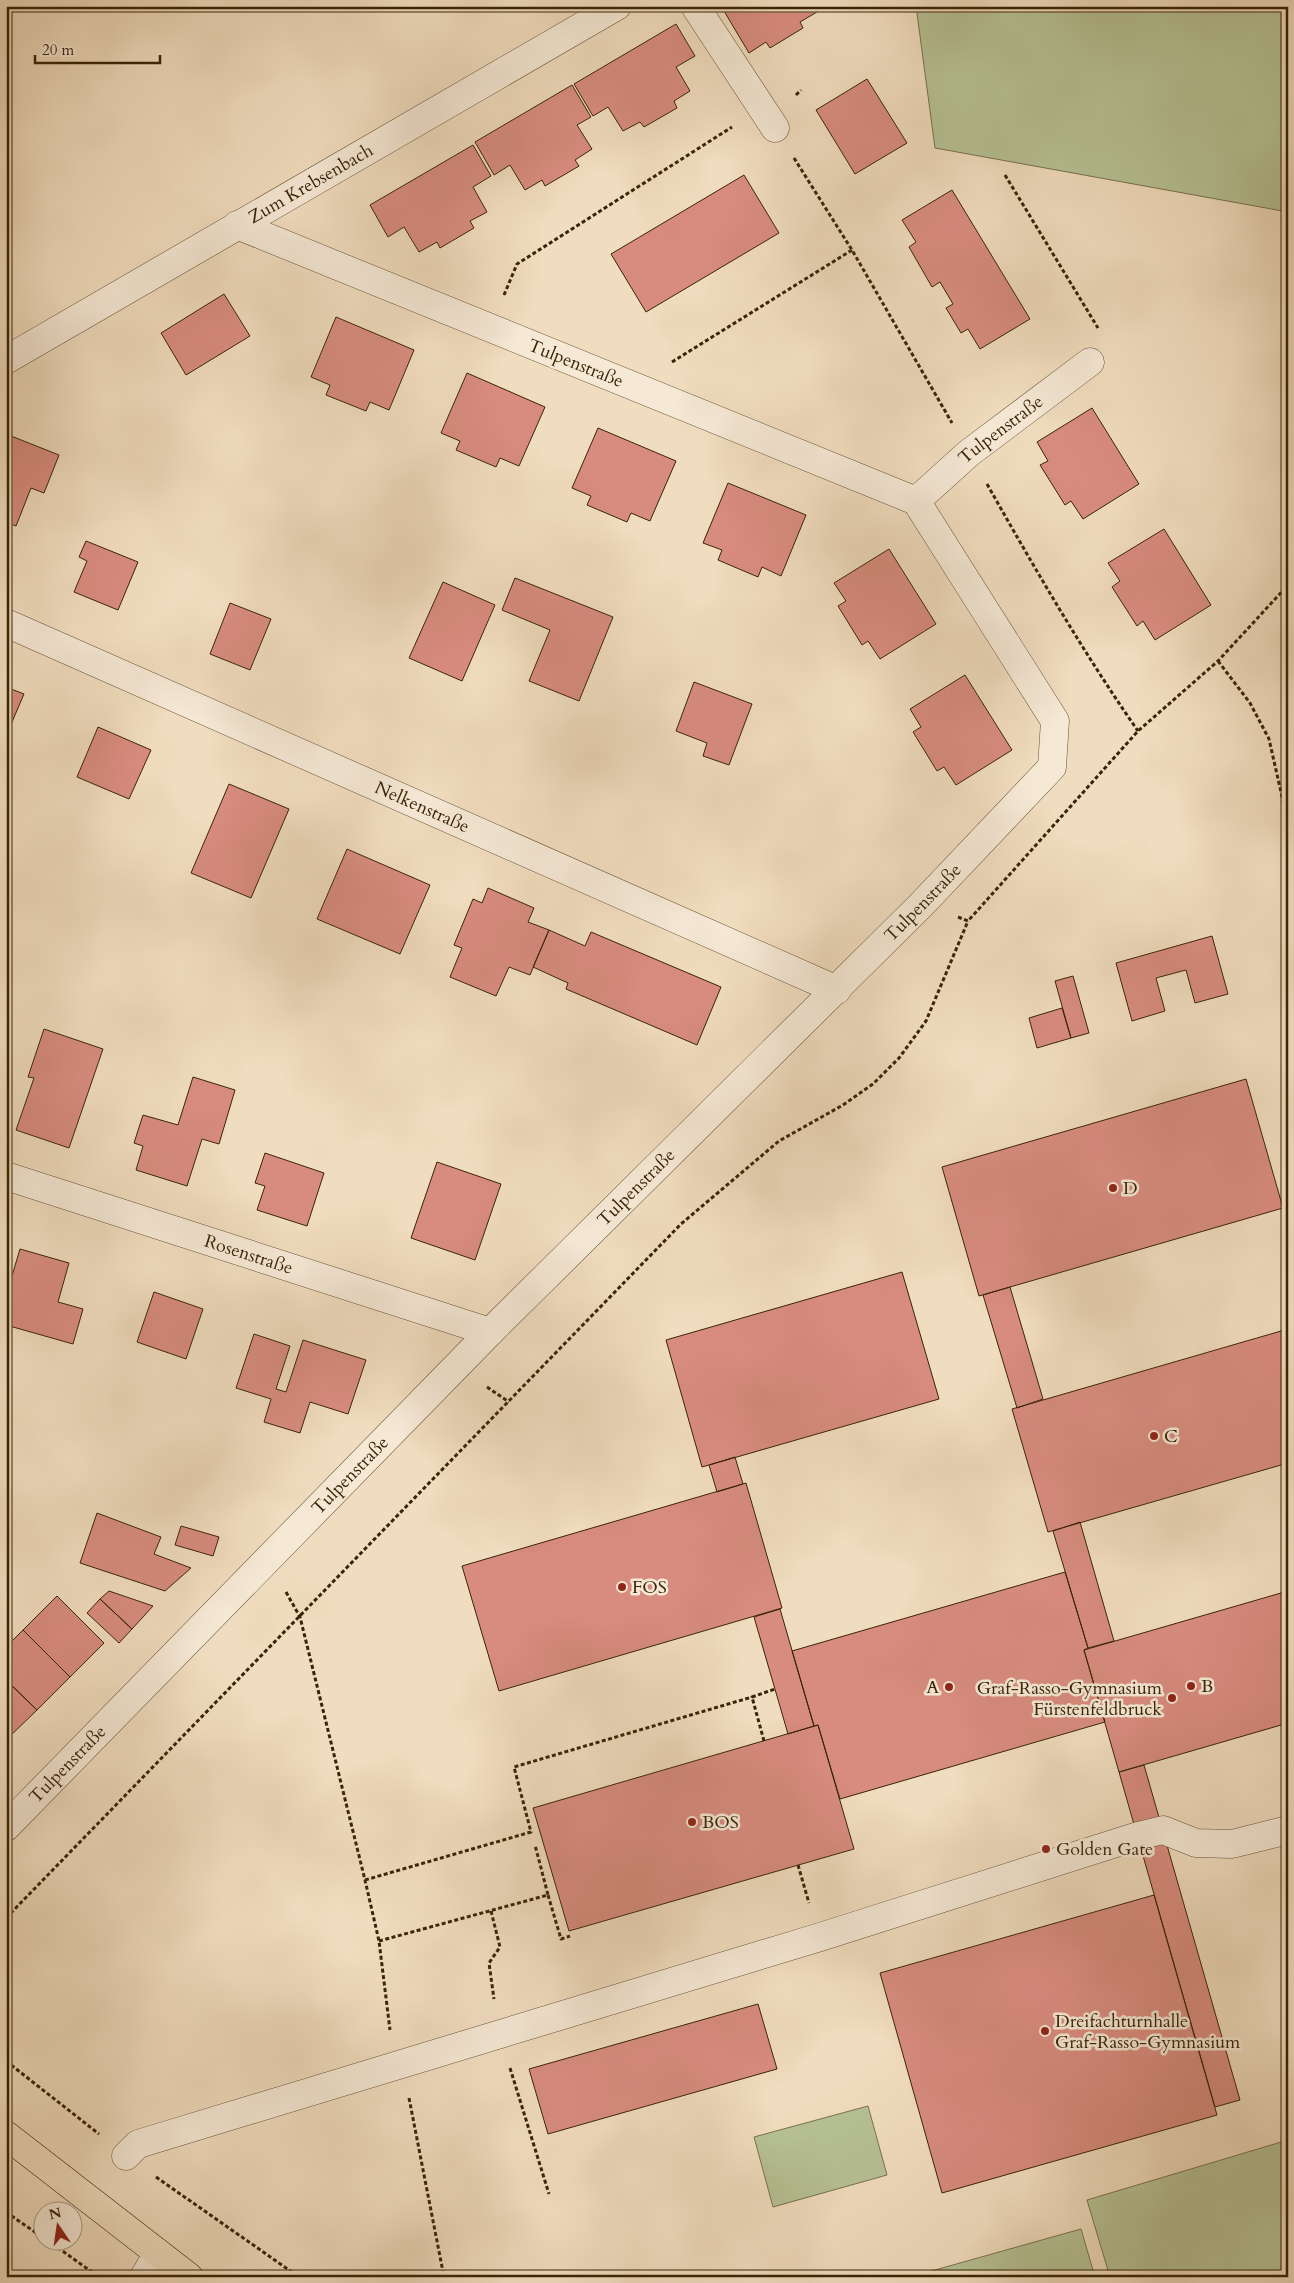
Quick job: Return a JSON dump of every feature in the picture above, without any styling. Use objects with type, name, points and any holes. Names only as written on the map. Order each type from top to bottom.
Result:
[{"type":"main road","points":[[6,2135],[190,2277]]},
{"type":"street","name":"Zum Krebsenbach","points":[[6,360],[616,6]]},
{"type":"street","points":[[695,6],[771,122]]},
{"type":"street","name":"Tulpenstraße","points":[[6,1827],[490,1332],[922,904],[1052,767],[1055,721],[916,501],[237,226]]},
{"type":"street","name":"Tulpenstraße","points":[[916,501],[969,453],[1090,362]]},
{"type":"street","name":"Nelkenstraße","points":[[6,623],[837,990]]},
{"type":"street","name":"Rosenstraße","points":[[6,1176],[490,1332]]},
{"type":"street","points":[[126,2156],[138,2144],[829,1934],[1138,1836],[1163,1830],[1196,1843],[1232,1844],[1288,1830]]},
{"type":"street","points":[[144,2277],[158,2253]]},
{"type":"path","points":[[490,328],[517,264],[746,119],[771,122]]},
{"type":"path","points":[[1005,174],[1107,343],[1090,362]]},
{"type":"path","points":[[633,386],[852,250]]},
{"type":"path","points":[[6,1918],[681,1224],[779,1141],[843,1106],[873,1084],[899,1058],[926,1021],[968,921],[1138,731],[1218,661],[1288,585]]},
{"type":"path","points":[[1218,661],[1250,703],[1269,739],[1288,823]]},
{"type":"path","points":[[922,904],[968,921]]},
{"type":"path","points":[[268,1559],[300,1617],[366,1880],[379,1941],[390,2032],[410,2102],[419,2158],[444,2277]]},
{"type":"path","points":[[366,1880],[531,1832],[514,1767],[775,1689]]},
{"type":"path","points":[[752,1697],[764,1741]]},
{"type":"path","points":[[535,1845],[561,1939],[570,1936]]},
{"type":"path","points":[[379,1941],[548,1895]]},
{"type":"path","points":[[490,1911],[500,1947],[489,1963],[500,2034],[549,2194]]},
{"type":"path","points":[[6,2212],[32,2230]]},
{"type":"path","points":[[61,2250],[99,2277]]},
{"type":"green space","points":[[916,6],[1288,6],[1288,212],[935,148]]},
{"type":"green space","points":[[868,2106],[887,2175],[773,2207],[754,2137]]},
{"type":"green space","points":[[1288,2140],[1288,2277],[1110,2277],[1087,2200]]},
{"type":"green space","points":[[1081,2229],[1095,2277],[910,2277]]},
{"type":"building","points":[[721,6],[813,6],[817,12],[800,22],[803,28],[770,48],[766,42],[749,53]]},
{"type":"building","points":[[676,24],[695,56],[676,67],[690,91],[674,101],[677,108],[644,127],[640,122],[623,131],[608,107],[593,116],[574,84]]},
{"type":"building","points":[[867,79],[907,143],[855,174],[816,110]]},
{"type":"building","points":[[572,85],[591,117],[577,125],[592,149],[575,160],[579,166],[545,186],[542,180],[525,190],[510,165],[494,175],[475,142]]},
{"type":"building","points":[[473,145],[491,176],[473,187],[487,212],[470,221],[474,228],[440,248],[437,242],[419,252],[404,227],[388,237],[370,205]]},
{"type":"building","points":[[744,175],[779,233],[646,312],[611,254]]},
{"type":"building","points":[[952,190],[1030,319],[980,349],[968,329],[961,333],[946,308],[953,304],[940,282],[932,287],[909,247],[916,242],[902,220]]},
{"type":"building","points":[[224,294],[250,336],[186,375],[161,333]]},
{"type":"building","points":[[336,317],[414,350],[389,410],[370,402],[366,411],[326,395],[330,385],[311,377]]},
{"type":"building","points":[[467,373],[545,407],[519,466],[500,458],[496,467],[456,450],[460,441],[441,433]]},
{"type":"building","points":[[1092,408],[1139,484],[1083,519],[1071,501],[1065,505],[1040,465],[1048,461],[1037,442]]},
{"type":"building","points":[[598,428],[676,461],[650,521],[631,513],[627,522],[587,505],[591,496],[572,488]]},
{"type":"building","points":[[6,434],[59,455],[44,493],[31,488],[16,526],[6,522]]},
{"type":"building","points":[[728,483],[806,515],[781,576],[762,567],[758,577],[718,560],[722,550],[703,543]]},
{"type":"building","points":[[1164,529],[1211,605],[1155,640],[1143,621],[1137,626],[1112,587],[1120,581],[1108,563]]},
{"type":"building","points":[[86,541],[138,562],[118,610],[74,592],[87,561],[79,557]]},
{"type":"building","points":[[889,549],[936,624],[880,659],[868,641],[862,645],[838,606],[846,601],[834,583]]},
{"type":"building","points":[[515,578],[613,617],[579,701],[529,681],[550,630],[502,610]]},
{"type":"building","points":[[443,582],[495,605],[462,681],[409,658]]},
{"type":"building","points":[[230,603],[271,619],[250,670],[210,654]]},
{"type":"building","points":[[965,675],[1012,750],[956,785],[944,767],[937,771],[913,732],[921,727],[910,709]]},
{"type":"building","points":[[694,682],[752,704],[729,765],[703,756],[707,743],[676,731]]},
{"type":"building","points":[[6,687],[24,694],[6,736]]},
{"type":"building","points":[[98,727],[151,750],[129,799],[77,777]]},
{"type":"building","points":[[229,784],[289,809],[251,898],[191,873]]},
{"type":"building","points":[[347,849],[430,885],[400,954],[317,919]]},
{"type":"building","points":[[488,888],[534,908],[528,922],[549,930],[530,975],[509,967],[496,996],[450,977],[462,948],[454,945],[473,899],[482,903]]},
{"type":"building","points":[[549,930],[585,946],[591,932],[721,987],[697,1045],[566,989],[568,983],[533,967]]},
{"type":"building","points":[[1212,936],[1228,994],[1195,1003],[1186,970],[1156,978],[1165,1011],[1132,1021],[1116,963]]},
{"type":"building","points":[[1073,976],[1089,1033],[1071,1038],[1055,981]]},
{"type":"building","points":[[1062,1008],[1071,1038],[1037,1048],[1029,1018]]},
{"type":"building","points":[[44,1029],[103,1049],[69,1148],[16,1130],[34,1078],[28,1077]]},
{"type":"building","points":[[193,1077],[235,1090],[219,1144],[202,1139],[187,1186],[136,1170],[143,1146],[134,1143],[143,1115],[178,1125]]},
{"type":"building","name":"D","points":[[1246,1079],[1283,1208],[979,1296],[942,1167]]},
{"type":"building","points":[[265,1153],[324,1173],[307,1226],[257,1210],[265,1186],[255,1183]]},
{"type":"building","points":[[437,1162],[501,1184],[475,1260],[411,1238]]},
{"type":"building","points":[[20,1249],[69,1263],[58,1302],[83,1309],[73,1344],[6,1325],[6,1296]]},
{"type":"building","points":[[902,1272],[939,1399],[702,1467],[666,1340]]},
{"type":"building","points":[[1010,1287],[1043,1399],[1017,1408],[983,1295]]},
{"type":"building","points":[[154,1292],[203,1309],[186,1359],[137,1342]]},
{"type":"building","name":"C","points":[[1288,1329],[1288,1463],[1048,1532],[1012,1409]]},
{"type":"building","points":[[254,1334],[290,1346],[276,1389],[286,1392],[303,1340],[366,1360],[348,1414],[310,1402],[300,1433],[264,1422],[271,1399],[236,1388]]},
{"type":"building","points":[[735,1457],[743,1484],[717,1492],[709,1465]]},
{"type":"building","name":"FOS","points":[[746,1483],[782,1608],[499,1691],[462,1566]]},
{"type":"building","points":[[97,1513],[161,1537],[154,1554],[191,1568],[165,1591],[80,1563]]},
{"type":"building","points":[[1080,1522],[1114,1641],[1088,1648],[1053,1531]]},
{"type":"building","points":[[181,1526],[219,1537],[213,1556],[175,1545]]},
{"type":"building","name":"A","points":[[1065,1572],[1088,1648],[1084,1650],[1105,1722],[840,1799],[818,1725],[814,1726],[792,1651]]},
{"type":"building","points":[[109,1591],[153,1606],[132,1629],[100,1599]]},
{"type":"building","name":"B","points":[[1288,1591],[1288,1723],[1119,1772],[1084,1650]]},
{"type":"building","points":[[57,1596],[104,1643],[70,1677],[23,1630]]},
{"type":"building","points":[[100,1599],[132,1629],[119,1643],[87,1613]]},
{"type":"building","points":[[780,1609],[814,1726],[788,1734],[754,1617]]},
{"type":"building","points":[[23,1630],[70,1677],[37,1710],[6,1680],[6,1647]]},
{"type":"building","points":[[6,1680],[37,1710],[6,1740]]},
{"type":"building","name":"BOS","points":[[818,1725],[854,1849],[569,1931],[533,1808]]},
{"type":"building","points":[[1144,1765],[1240,2100],[1215,2107],[1119,1772]]},
{"type":"building","name":"Dreifachturnhalle Graf-Rasso-Gymnasium","points":[[1154,1895],[1217,2115],[942,2193],[880,1973]]},
{"type":"building","points":[[758,2004],[777,2069],[548,2134],[529,2069]]},
{"type":"place","name":"D","points":[[1113,1188]]},
{"type":"place","name":"C","points":[[1154,1436]]},
{"type":"place","name":"FOS","points":[[622,1587]]},
{"type":"place","name":"B","points":[[1191,1686]]},
{"type":"place","name":"A","points":[[949,1687]]},
{"type":"place","name":"Graf-Rasso-Gymnasium Fürstenfeldbruck","points":[[1172,1698]]},
{"type":"place","name":"BOS","points":[[692,1822]]},
{"type":"place","name":"Golden Gate","points":[[1046,1849]]},
{"type":"place","name":"Dreifachturnhalle Graf-Rasso-Gymnasium","points":[[1045,2031]]}]
